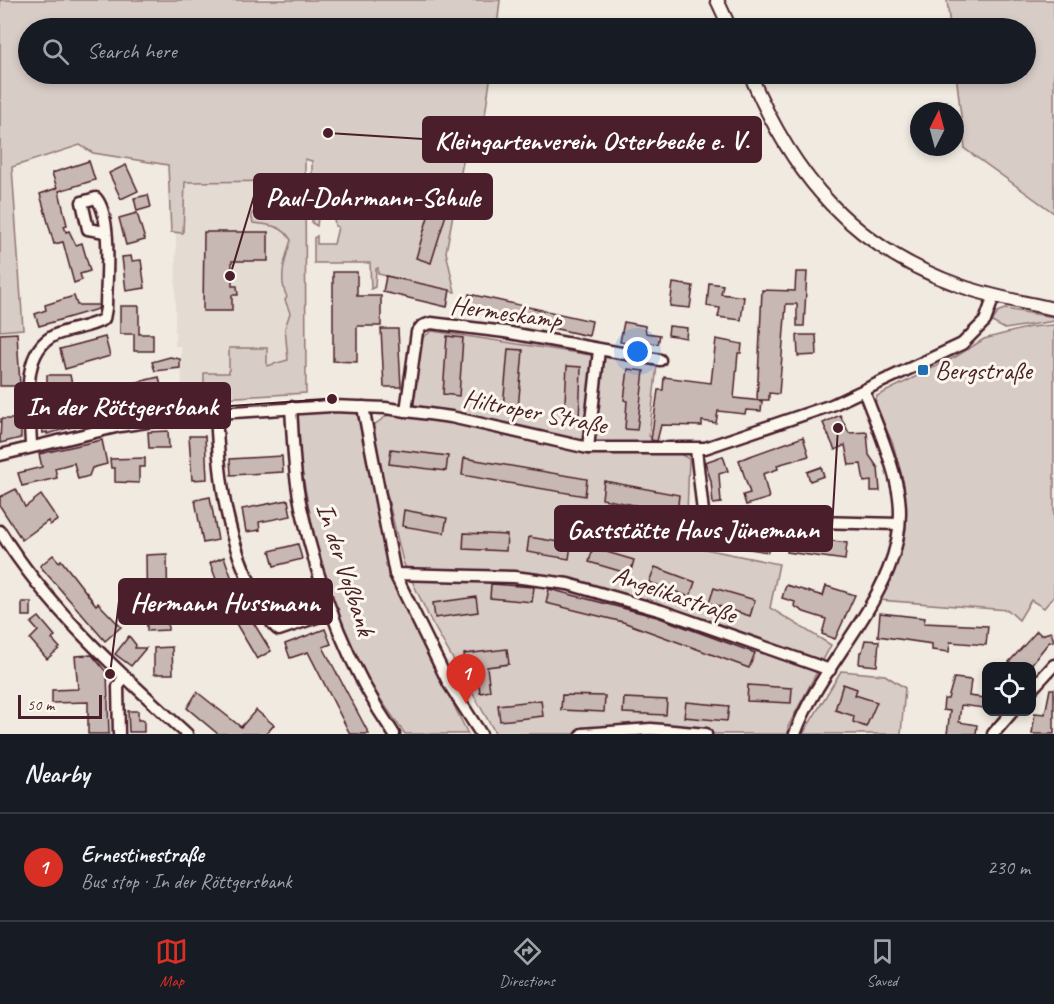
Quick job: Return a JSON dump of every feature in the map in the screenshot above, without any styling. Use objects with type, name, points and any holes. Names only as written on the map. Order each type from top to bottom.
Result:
[{"type":"street","points":[[717,0],[725,18]]},
{"type":"street","points":[[755,84],[779,135],[802,172],[842,217],[876,245],[904,262],[963,287],[1054,309]]},
{"type":"street","points":[[31,447],[33,358],[45,341],[104,319],[106,308],[105,232]]},
{"type":"street","name":"Hiltroper Straße","points":[[0,455],[120,426],[216,412],[291,407],[363,407],[406,411],[462,419],[588,448],[696,449],[757,432],[864,391],[970,339],[985,321],[994,296]]},
{"type":"street","name":"Hermeskamp","points":[[406,411],[417,332],[422,326],[430,324],[505,332],[660,360]]},
{"type":"street","points":[[588,448],[599,350]]},
{"type":"street","points":[[795,734],[813,695],[883,578],[892,558],[899,524],[897,483],[864,391]]},
{"type":"street","name":"In der Voßbank","points":[[291,407],[301,506],[332,612],[358,674],[394,734]]},
{"type":"street","points":[[363,407],[395,574],[449,684],[481,734]]},
{"type":"street","points":[[216,412],[218,466],[225,509],[248,582],[279,630],[332,612]]},
{"type":"street","points":[[696,449],[703,512],[706,516],[772,521],[899,524]]},
{"type":"street","points":[[0,531],[22,564],[75,627],[187,734]]},
{"type":"street","name":"Angelikastraße","points":[[395,574],[494,576],[568,584],[662,611],[830,670]]},
{"type":"street","points":[[1036,685],[1054,665]]},
{"type":"street","points":[[119,734],[118,687],[124,676]]},
{"type":"street","points":[[993,734],[1008,716]]},
{"type":"street","points":[[582,734],[642,729],[706,734]]},
{"type":"shaded area","points":[[0,0],[500,0],[498,18],[18,18],[18,84],[490,84],[485,115],[471,123],[457,191],[411,182],[408,189],[441,197],[440,203],[454,209],[446,252],[455,292],[378,274],[378,268],[376,269],[375,287],[371,289],[370,263],[314,263],[314,238],[317,236],[317,244],[334,244],[338,227],[335,226],[334,218],[318,218],[317,226],[312,223],[312,161],[305,159],[306,393],[204,399],[204,373],[229,373],[229,348],[267,348],[267,366],[288,360],[285,328],[290,313],[285,300],[287,297],[283,276],[291,240],[280,229],[253,223],[251,215],[256,208],[288,213],[291,181],[185,182],[183,233],[171,232],[168,165],[93,153],[80,145],[12,167],[23,329],[0,331]]},
{"type":"shaded area","points":[[947,0],[1054,0],[1054,213],[965,149],[964,102],[959,102],[957,84],[1036,84],[1036,18],[949,18]]},
{"type":"shaded area","points":[[291,181],[288,213],[256,208],[253,223],[275,225],[286,230],[291,240],[284,264],[286,308],[290,313],[285,328],[288,360],[269,366],[267,373],[204,373],[204,389],[182,390],[181,346],[175,346],[176,233],[183,233],[184,182]]},
{"type":"shaded area","points":[[1005,309],[1054,317],[1054,321],[1005,329],[992,322],[999,311]]},
{"type":"shaded area","points":[[1054,325],[1054,596],[1044,608],[1031,600],[1019,620],[1008,610],[879,600],[900,555],[906,518],[904,484],[893,444],[875,404],[877,396],[957,356],[984,339],[1030,327]]},
{"type":"shaded area","points":[[432,331],[657,365],[649,436],[689,459],[687,515],[680,544],[779,564],[770,608],[831,645],[788,727],[788,734],[496,734],[431,621],[403,562],[371,427],[415,396],[422,338]]},
{"type":"shaded area","points":[[357,411],[389,573],[468,734],[405,734],[364,673],[336,612],[317,546],[292,412]]},
{"type":"shaded area","points":[[841,671],[885,675],[905,688],[901,734],[803,734]]},
{"type":"building","points":[[89,161],[95,180],[59,191],[67,225],[64,226],[66,232],[69,231],[76,245],[82,243],[90,271],[80,274],[82,280],[74,283],[63,242],[54,244],[40,194],[57,188],[52,173]]},
{"type":"building","points":[[126,165],[138,191],[121,199],[109,173]]},
{"type":"building","points":[[148,195],[151,207],[137,211],[134,198]]},
{"type":"building","points":[[432,203],[448,208],[431,263],[416,258]]},
{"type":"building","points":[[137,213],[145,240],[126,245],[119,218]]},
{"type":"building","points":[[204,232],[268,232],[268,261],[232,261],[232,286],[237,286],[238,295],[232,295],[232,311],[203,311]]},
{"type":"building","points":[[131,256],[132,261],[141,260],[145,288],[126,291],[122,257]]},
{"type":"building","points":[[333,272],[357,272],[357,296],[381,296],[381,326],[357,326],[357,362],[333,361]]},
{"type":"building","points":[[796,272],[807,272],[804,326],[797,326],[797,304],[786,304],[779,394],[769,393],[769,400],[757,400],[762,290],[795,291]]},
{"type":"building","points":[[386,276],[450,290],[447,307],[383,292]]},
{"type":"building","points":[[673,283],[693,286],[690,308],[670,306]]},
{"type":"building","points":[[709,283],[723,285],[721,294],[744,297],[741,320],[718,317],[720,308],[707,306]]},
{"type":"building","points":[[469,294],[592,321],[589,336],[465,309]]},
{"type":"building","points":[[74,296],[77,305],[99,305],[98,309],[39,326],[35,314],[46,310],[45,305]]},
{"type":"building","points":[[120,306],[139,306],[139,334],[153,334],[153,351],[134,351],[134,334],[120,334]]},
{"type":"building","points":[[624,322],[645,326],[646,333],[660,335],[658,344],[644,342],[641,346],[620,342]]},
{"type":"building","points":[[669,326],[687,328],[686,338],[668,335]]},
{"type":"building","points":[[381,329],[398,329],[401,387],[384,387]]},
{"type":"building","points":[[17,333],[20,386],[0,386],[0,334]]},
{"type":"building","points":[[797,335],[816,335],[817,355],[798,356]]},
{"type":"building","points":[[447,336],[463,338],[459,396],[443,394]]},
{"type":"building","points":[[105,337],[110,356],[65,369],[60,349]]},
{"type":"building","points":[[716,339],[742,344],[741,353],[738,353],[734,398],[762,401],[761,411],[746,410],[745,414],[718,411],[716,423],[702,421],[702,426],[661,425],[657,441],[651,440],[658,390],[663,390],[664,377],[711,383]]},
{"type":"building","points":[[508,349],[523,350],[518,410],[503,408]]},
{"type":"building","points":[[170,357],[180,359],[180,368],[155,371],[152,362]]},
{"type":"building","points":[[567,366],[581,367],[579,421],[564,419]]},
{"type":"building","points":[[628,369],[644,371],[637,430],[625,429],[627,401],[624,400]]},
{"type":"building","points":[[47,375],[70,375],[73,389],[42,396],[39,386],[47,385]]},
{"type":"building","points":[[159,377],[163,395],[134,402],[129,384]]},
{"type":"building","points":[[108,394],[111,408],[102,410],[104,418],[47,434],[47,432],[43,433],[40,418],[101,402],[99,396]]},
{"type":"building","points":[[840,415],[849,433],[867,432],[869,455],[878,468],[880,491],[871,491],[871,481],[864,482],[861,464],[849,465],[845,445],[835,450],[823,423]]},
{"type":"building","points":[[1,419],[21,419],[21,438],[0,443]]},
{"type":"building","points":[[168,431],[169,448],[149,448],[148,432]]},
{"type":"building","points":[[189,436],[205,436],[207,479],[192,480]]},
{"type":"building","points":[[803,437],[809,456],[777,465],[778,469],[763,474],[769,498],[746,505],[743,495],[750,493],[739,460]]},
{"type":"building","points":[[102,440],[107,464],[92,468],[89,476],[78,479],[74,463],[55,468],[57,478],[22,486],[18,473],[42,467],[39,454]]},
{"type":"building","points":[[391,449],[448,456],[446,471],[389,464]]},
{"type":"building","points":[[282,456],[283,472],[231,475],[230,459]]},
{"type":"building","points":[[723,456],[728,471],[719,474],[721,503],[713,504],[711,481],[705,462]]},
{"type":"building","points":[[145,458],[145,467],[139,467],[139,483],[115,482],[115,468],[111,468],[110,459]]},
{"type":"building","points":[[464,458],[587,479],[585,496],[462,475]]},
{"type":"building","points":[[821,467],[824,476],[810,481],[807,472]]},
{"type":"building","points":[[604,481],[679,495],[677,513],[602,499]]},
{"type":"building","points":[[16,489],[25,507],[41,495],[58,520],[50,525],[48,521],[22,540],[0,506],[0,497]]},
{"type":"building","points":[[210,497],[218,540],[203,543],[195,500]]},
{"type":"building","points":[[288,500],[291,516],[259,522],[260,530],[246,532],[242,509]]},
{"type":"building","points":[[404,510],[447,518],[444,533],[402,526]]},
{"type":"building","points":[[721,526],[770,535],[768,552],[719,544]]},
{"type":"building","points":[[464,533],[507,535],[506,551],[463,549]]},
{"type":"building","points":[[789,535],[847,543],[845,560],[787,552]]},
{"type":"building","points":[[529,537],[571,544],[569,559],[527,552]]},
{"type":"building","points":[[298,544],[302,559],[274,566],[270,551]]},
{"type":"building","points":[[593,548],[634,560],[630,574],[589,562]]},
{"type":"building","points":[[167,554],[168,630],[147,631],[146,555]]},
{"type":"building","points":[[53,555],[59,562],[61,560],[96,605],[98,603],[121,627],[105,641],[40,566]]},
{"type":"building","points":[[224,557],[239,598],[225,603],[210,563]]},
{"type":"building","points":[[655,567],[695,582],[690,597],[649,582]]},
{"type":"building","points":[[491,584],[534,587],[532,602],[490,598]]},
{"type":"building","points":[[786,585],[823,596],[826,586],[855,595],[835,639],[822,634],[826,619],[804,612],[794,606],[795,602],[782,598]]},
{"type":"building","points":[[714,588],[755,600],[750,616],[709,603]]},
{"type":"building","points":[[549,589],[657,617],[755,653],[749,668],[623,622],[546,603]]},
{"type":"building","points":[[476,597],[478,612],[435,618],[433,603]]},
{"type":"building","points":[[22,602],[31,602],[31,616],[22,616]]},
{"type":"building","points":[[880,613],[925,618],[924,623],[988,626],[986,645],[950,642],[949,652],[932,650],[932,644],[878,636]]},
{"type":"building","points":[[248,614],[271,651],[257,659],[235,622]]},
{"type":"building","points":[[39,617],[55,636],[52,639],[60,648],[47,659],[30,639],[38,631],[31,623]]},
{"type":"building","points":[[325,629],[331,644],[323,647],[369,734],[350,734],[308,652],[290,658],[285,644]]},
{"type":"building","points":[[1037,631],[1041,635],[1051,632],[1054,641],[1049,642],[1033,662],[1009,662]]},
{"type":"building","points":[[129,636],[136,645],[135,648],[146,648],[131,666],[115,654]]},
{"type":"building","points":[[865,640],[879,641],[877,666],[859,664],[860,652],[862,652]]},
{"type":"building","points":[[172,647],[173,674],[154,674],[154,648]]},
{"type":"building","points":[[507,649],[509,664],[487,667],[490,691],[480,693],[477,668],[466,670],[464,654]]},
{"type":"building","points":[[92,655],[107,673],[109,734],[88,734],[88,702],[52,703],[52,690],[78,689],[75,656]]},
{"type":"building","points":[[954,678],[971,680],[969,696],[982,698],[982,708],[961,705],[959,722],[977,725],[976,734],[947,734],[950,711],[943,710],[944,699],[948,699]]},
{"type":"building","points":[[843,684],[857,689],[855,695],[877,702],[866,727],[853,722],[854,716],[835,710]]},
{"type":"building","points":[[748,685],[792,688],[791,703],[747,701]]},
{"type":"building","points":[[1050,689],[1054,689],[1054,734],[1032,734],[1036,713],[1045,714]]},
{"type":"building","points":[[197,692],[241,727],[256,710],[274,725],[266,734],[218,734],[187,708]]},
{"type":"building","points":[[562,695],[605,696],[604,712],[561,710]]},
{"type":"building","points":[[624,698],[667,700],[666,715],[623,713]]},
{"type":"building","points":[[541,700],[543,716],[500,721],[498,705]]},
{"type":"building","points":[[686,702],[729,706],[727,721],[684,717]]},
{"type":"building","points":[[128,711],[138,711],[138,720],[144,720],[144,732],[129,732]]},
{"type":"place","name":"Kleingartenverein Osterbecke e. V.","points":[[328,133]]},
{"type":"place","name":"Paul-Dohrmann-Schule","points":[[230,276]]},
{"type":"place","name":"Bergstraße","points":[[923,370]]},
{"type":"place","name":"In der Röttgersbank","points":[[332,399]]},
{"type":"place","name":"Gaststätte Haus Jünemann","points":[[838,428]]},
{"type":"place","name":"Hermann Hussmann","points":[[110,674]]},
{"type":"place","name":"Ernestinestraße","points":[[466,704]]}]
